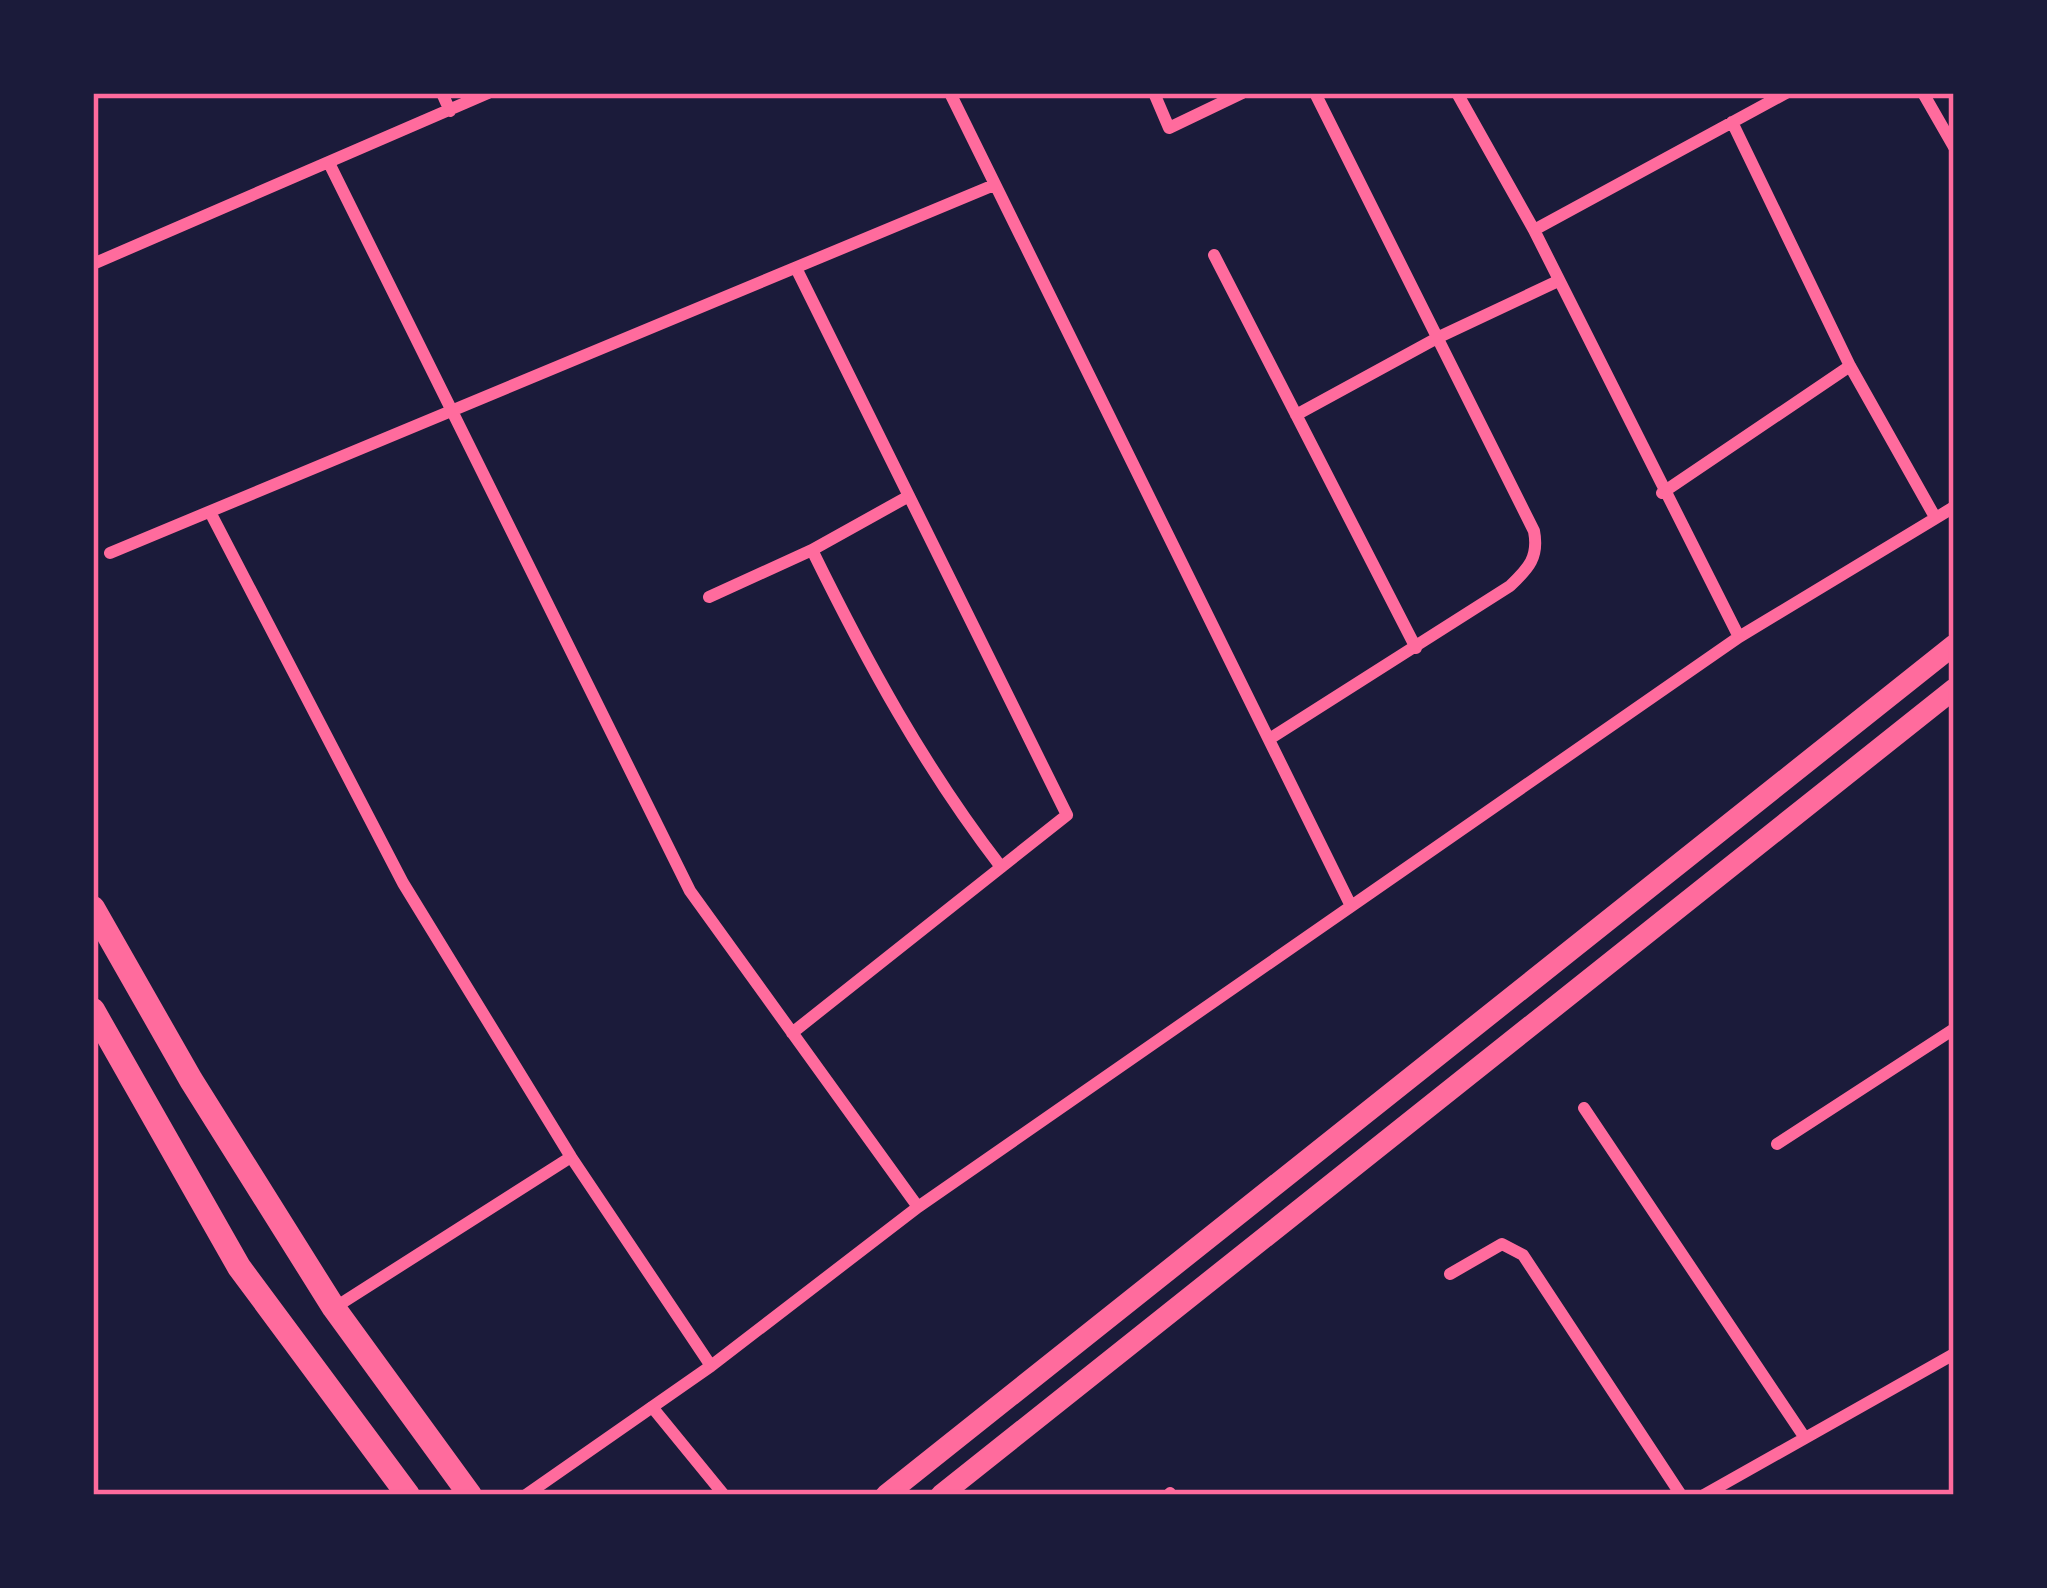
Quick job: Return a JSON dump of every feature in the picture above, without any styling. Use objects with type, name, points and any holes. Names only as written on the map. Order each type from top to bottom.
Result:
[{"type":"main road","points":[[93,908],[191,1080],[334,1308],[470,1495]]},
{"type":"main road","points":[[93,1010],[239,1267],[408,1495]]},
{"type":"street","points":[[442,93],[450,111]]},
{"type":"street","points":[[93,264],[488,93]]},
{"type":"street","points":[[950,93],[1351,906]]},
{"type":"street","points":[[1154,93],[1169,128],[1243,93]]},
{"type":"street","points":[[1271,738],[1510,586],[1529,568],[1537,550],[1534,531],[1316,93]]},
{"type":"street","points":[[1457,93],[1534,230],[1662,493],[1739,637]]},
{"type":"street","points":[[1534,230],[1786,93]]},
{"type":"street","points":[[1923,93],[1948,124],[1954,147]]},
{"type":"street","points":[[1732,122],[1850,367],[1935,517]]},
{"type":"street","points":[[329,163],[690,891],[918,1207]]},
{"type":"street","points":[[110,553],[994,184]]},
{"type":"street","points":[[1214,256],[1416,648]]},
{"type":"street","points":[[792,1033],[1066,815],[796,268]]},
{"type":"street","points":[[1296,416],[1439,337],[1558,281]]},
{"type":"street","points":[[1662,493],[1850,367]]},
{"type":"street","points":[[710,597],[812,550],[909,496]]},
{"type":"street","points":[[526,1495],[711,1366],[918,1207],[1739,637],[1954,506]]},
{"type":"street","points":[[210,512],[403,883],[571,1157],[711,1366]]},
{"type":"street","points":[[812,550],[875,680],[947,797],[1001,866]]},
{"type":"street","points":[[886,1495],[1954,645]]},
{"type":"street","points":[[941,1495],[1954,689]]},
{"type":"street","points":[[1777,1144],[1954,1029]]},
{"type":"street","points":[[1584,1108],[1805,1438]]},
{"type":"street","points":[[334,1308],[571,1157]]},
{"type":"street","points":[[1450,1274],[1502,1244],[1523,1255],[1681,1495]]},
{"type":"street","points":[[1704,1495],[1954,1354]]},
{"type":"street","points":[[652,1407],[724,1495]]}]
